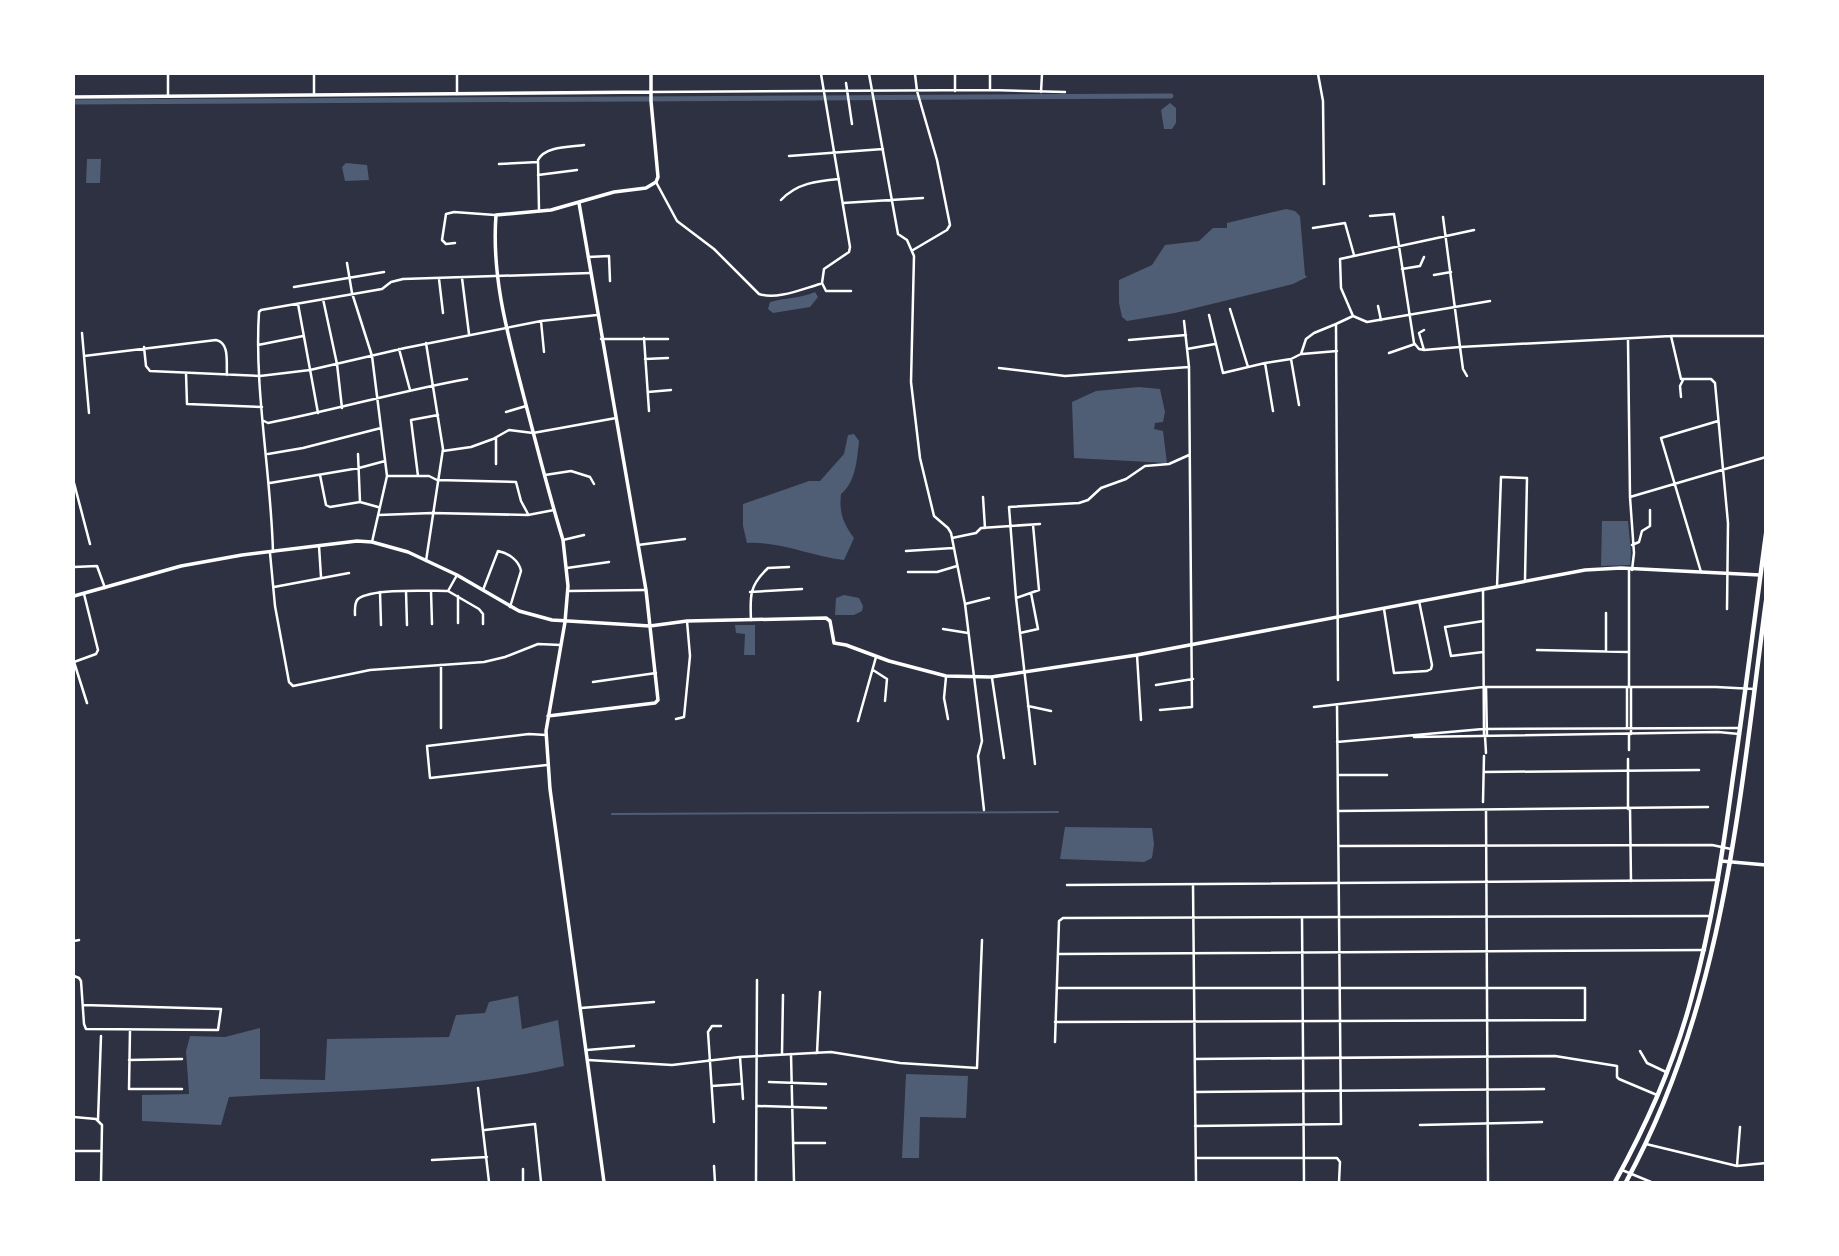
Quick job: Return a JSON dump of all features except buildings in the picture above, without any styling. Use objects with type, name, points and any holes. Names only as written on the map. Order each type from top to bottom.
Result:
[{"type":"highway","points":[[1615,1182],[1666,1072],[1689,1007],[1712,916],[1766,534]]},
{"type":"highway","points":[[1626,1182],[1676,1075],[1716,942],[1730,863],[1766,601]]},
{"type":"street","points":[[168,74],[168,96]]},
{"type":"street","points":[[314,74],[314,95]]},
{"type":"street","points":[[457,74],[457,94]]},
{"type":"street","points":[[455,243],[446,244],[442,240],[446,214],[461,212],[496,215],[540,211],[614,192],[646,188],[656,182],[658,177],[651,74]]},
{"type":"street","points":[[821,74],[849,250],[824,269],[822,283],[826,291],[851,291]]},
{"type":"street","points":[[869,74],[898,234],[907,240],[913,250],[915,264],[911,382],[919,451],[934,516],[948,528],[952,538],[965,604],[982,741],[978,756],[984,810]]},
{"type":"street","points":[[913,250],[947,230],[950,225],[915,74]]},
{"type":"street","points":[[955,74],[955,90]]},
{"type":"street","points":[[990,74],[990,90]]},
{"type":"street","points":[[1041,92],[1042,74]]},
{"type":"street","points":[[1318,74],[1323,101],[1324,184]]},
{"type":"street","points":[[846,83],[852,124]]},
{"type":"street","points":[[74,97],[457,94],[651,97],[847,93],[918,95],[955,90],[1065,92]]},
{"type":"street","points":[[540,211],[540,155],[546,151],[584,145]]},
{"type":"street","points":[[789,156],[883,149]]},
{"type":"street","points":[[499,164],[538,162]]},
{"type":"street","points":[[538,175],[577,170]]},
{"type":"street","points":[[781,200],[790,190],[798,187],[816,181],[839,179]]},
{"type":"street","points":[[656,182],[677,221],[714,249],[758,294],[779,295],[822,283]]},
{"type":"street","points":[[843,203],[923,198]]},
{"type":"street","points":[[548,716],[654,703],[658,700],[646,590],[579,203]]},
{"type":"street","points":[[1370,216],[1394,214],[1408,314],[1415,344],[1424,350],[1671,336],[1766,336]]},
{"type":"street","points":[[496,215],[496,276],[506,328],[563,540],[567,568],[565,622],[546,734],[604,1182]]},
{"type":"street","points":[[1443,217],[1463,369],[1467,376]]},
{"type":"street","points":[[1313,228],[1345,223],[1354,255]]},
{"type":"street","points":[[1474,230],[1354,255],[1339,261],[1341,288],[1353,316],[1367,322],[1490,301]]},
{"type":"street","points":[[588,257],[609,256],[610,281]]},
{"type":"street","points":[[1401,269],[1420,266],[1424,257]]},
{"type":"street","points":[[347,262],[352,293],[372,356],[387,476],[372,542]]},
{"type":"street","points":[[294,287],[384,272]]},
{"type":"street","points":[[1434,275],[1451,272]]},
{"type":"street","points":[[561,645],[538,644],[484,662],[370,670],[290,685],[273,587],[270,483],[262,407],[258,312],[382,289],[391,282],[403,279],[590,273]]},
{"type":"street","points":[[439,278],[443,313]]},
{"type":"street","points":[[462,278],[469,335]]},
{"type":"street","points":[[323,299],[337,364],[342,408]]},
{"type":"street","points":[[298,304],[318,414]]},
{"type":"street","points":[[1378,306],[1381,320]]},
{"type":"street","points":[[1230,309],[1248,367]]},
{"type":"street","points":[[145,347],[148,371],[260,376],[310,370],[541,321],[597,315]]},
{"type":"street","points":[[1209,315],[1223,373],[1291,359],[1301,354],[1337,351]]},
{"type":"street","points":[[1301,354],[1306,339],[1320,329],[1353,316]]},
{"type":"street","points":[[541,321],[544,352]]},
{"type":"street","points":[[1160,710],[1192,708],[1189,367],[1184,321]]},
{"type":"street","points":[[1336,324],[1338,680]]},
{"type":"street","points":[[1424,330],[1419,333],[1424,350]]},
{"type":"street","points":[[82,333],[89,413]]},
{"type":"street","points":[[1129,340],[1186,335]]},
{"type":"street","points":[[258,345],[303,336]]},
{"type":"street","points":[[1671,336],[1683,380],[1680,386],[1681,397]]},
{"type":"street","points":[[644,338],[649,411]]},
{"type":"street","points":[[601,339],[668,339]]},
{"type":"street","points":[[84,356],[216,340],[225,345],[227,375]]},
{"type":"street","points":[[1628,340],[1630,497],[1634,552],[1631,569],[1629,750]]},
{"type":"street","points":[[426,344],[442,452],[426,561]]},
{"type":"street","points":[[1187,349],[1215,344]]},
{"type":"street","points":[[1389,352],[1415,344]]},
{"type":"street","points":[[399,349],[410,390]]},
{"type":"street","points":[[645,359],[668,358]]},
{"type":"street","points":[[1291,359],[1299,405]]},
{"type":"street","points":[[1265,363],[1273,411]]},
{"type":"street","points":[[999,368],[1065,376],[1189,367]]},
{"type":"street","points":[[186,373],[187,404],[262,407]]},
{"type":"street","points":[[264,421],[268,423],[318,414],[378,397],[467,379]]},
{"type":"street","points":[[1683,380],[1714,379],[1728,523],[1727,609]]},
{"type":"street","points":[[648,392],[671,390]]},
{"type":"street","points":[[506,412],[526,405]]},
{"type":"street","points":[[418,476],[411,420],[438,414]]},
{"type":"street","points":[[442,452],[471,447],[509,430],[524,434],[533,433],[616,418]]},
{"type":"street","points":[[1701,572],[1661,438],[1718,421]]},
{"type":"street","points":[[267,454],[303,448],[381,428]]},
{"type":"street","points":[[496,438],[496,464]]},
{"type":"street","points":[[358,454],[360,502]]},
{"type":"street","points":[[1035,764],[1016,598],[1009,507],[1079,503],[1088,500],[1101,488],[1126,479],[1145,466],[1169,464],[1190,455]]},
{"type":"street","points":[[1630,497],[1766,457]]},
{"type":"street","points":[[270,483],[385,461]]},
{"type":"street","points":[[545,475],[571,471],[590,477],[594,484]]},
{"type":"street","points":[[320,475],[326,505],[330,507],[360,502],[379,507]]},
{"type":"street","points":[[387,476],[516,482],[528,515]]},
{"type":"street","points":[[1497,587],[1502,477],[1527,478],[1525,582]]},
{"type":"street","points":[[74,483],[90,544]]},
{"type":"street","points":[[983,497],[985,528]]},
{"type":"street","points":[[378,515],[528,515],[554,510]]},
{"type":"street","points":[[1632,545],[1639,542],[1642,531],[1650,526],[1650,510]]},
{"type":"street","points":[[952,538],[976,533],[981,527],[1040,524]]},
{"type":"street","points":[[1016,598],[1040,589],[1033,525]]},
{"type":"street","points":[[563,540],[584,535]]},
{"type":"street","points":[[638,545],[685,538]]},
{"type":"street","points":[[74,596],[172,568],[319,545],[372,542],[408,552],[457,575],[519,611],[565,622],[650,626],[687,621],[826,618],[830,621],[834,643],[946,676],[974,678],[1025,673],[1138,655],[1585,570],[1631,569],[1760,575]]},
{"type":"street","points":[[319,545],[321,577]]},
{"type":"street","points":[[906,551],[953,548]]},
{"type":"street","points":[[482,591],[497,552],[509,555],[520,566],[521,571],[510,607]]},
{"type":"street","points":[[567,568],[609,562]]},
{"type":"street","points":[[74,567],[97,566],[105,588]]},
{"type":"street","points":[[908,572],[937,572],[957,566]]},
{"type":"street","points":[[751,620],[750,593],[766,569],[789,567]]},
{"type":"street","points":[[273,587],[349,573]]},
{"type":"street","points":[[448,591],[457,575]]},
{"type":"street","points":[[750,593],[802,589]]},
{"type":"street","points":[[1483,589],[1483,802]]},
{"type":"street","points":[[568,591],[646,590]]},
{"type":"street","points":[[431,591],[432,624]]},
{"type":"street","points":[[355,615],[356,601],[380,592],[448,591],[482,611],[483,624]]},
{"type":"street","points":[[380,592],[381,625]]},
{"type":"street","points":[[406,592],[407,625]]},
{"type":"street","points":[[1020,634],[1038,629],[1031,593]]},
{"type":"street","points":[[84,594],[98,650],[96,654],[74,662],[87,703]]},
{"type":"street","points":[[458,596],[458,623]]},
{"type":"street","points":[[965,604],[989,597]]},
{"type":"street","points":[[1384,609],[1394,673],[1397,675],[1427,671],[1432,665],[1419,601]]},
{"type":"street","points":[[1606,613],[1606,651]]},
{"type":"street","points":[[676,719],[683,718],[686,703],[690,656],[687,621]]},
{"type":"street","points":[[1483,621],[1445,627],[1451,656],[1483,652]]},
{"type":"street","points":[[943,629],[968,633]]},
{"type":"street","points":[[1537,650],[1629,652]]},
{"type":"street","points":[[1138,655],[1141,720]]},
{"type":"street","points":[[858,721],[876,657]]},
{"type":"street","points":[[441,665],[441,728]]},
{"type":"street","points":[[872,670],[887,679],[886,701]]},
{"type":"street","points":[[593,682],[656,673]]},
{"type":"street","points":[[946,676],[944,698],[948,719]]},
{"type":"street","points":[[991,677],[1004,758]]},
{"type":"street","points":[[1156,685],[1193,679]]},
{"type":"street","points":[[1314,707],[1485,687],[1754,689]]},
{"type":"street","points":[[1195,1126],[1341,1124],[1337,705]]},
{"type":"street","points":[[1028,706],[1051,711]]},
{"type":"street","points":[[1337,742],[1485,729],[1629,727],[1740,731]]},
{"type":"street","points":[[1390,738],[1740,731]]},
{"type":"street","points":[[546,734],[427,746],[430,778],[548,765]]},
{"type":"street","points":[[1628,759],[1631,881]]},
{"type":"street","points":[[1484,772],[1699,770]]},
{"type":"street","points":[[1338,775],[1387,775]]},
{"type":"street","points":[[1338,811],[1709,807]]},
{"type":"street","points":[[1486,810],[1488,1182]]},
{"type":"street","points":[[1339,846],[1631,845],[1732,849]]},
{"type":"street","points":[[1721,862],[1766,865]]},
{"type":"street","points":[[1067,885],[1718,880]]},
{"type":"street","points":[[1193,884],[1196,1182]]},
{"type":"street","points":[[1055,1042],[1059,921],[1063,918],[1712,916]]},
{"type":"street","points":[[1302,918],[1304,1182]]},
{"type":"street","points":[[74,941],[79,940]]},
{"type":"street","points":[[588,1060],[672,1065],[740,1057],[831,1052],[900,1063],[977,1068],[982,940]]},
{"type":"street","points":[[1059,954],[1704,950]]},
{"type":"street","points":[[74,976],[81,981],[83,1024],[86,1029],[218,1030],[220,1009],[83,1005]]},
{"type":"street","points":[[756,1182],[757,981]]},
{"type":"street","points":[[1055,1022],[1585,1020],[1585,988],[1057,989]]},
{"type":"street","points":[[817,1054],[820,992]]},
{"type":"street","points":[[782,1054],[783,995]]},
{"type":"street","points":[[581,1008],[654,1002]]},
{"type":"street","points":[[713,1122],[708,1032],[712,1026],[721,1026]]},
{"type":"street","points":[[130,1030],[130,1090],[182,1088]]},
{"type":"street","points":[[101,1036],[99,1120],[102,1125],[102,1182]]},
{"type":"street","points":[[587,1050],[634,1046]]},
{"type":"street","points":[[1640,1051],[1647,1063],[1666,1072]]},
{"type":"street","points":[[791,1054],[794,1182]]},
{"type":"street","points":[[1195,1059],[1555,1056],[1617,1066],[1619,1079],[1657,1095]]},
{"type":"street","points":[[740,1057],[743,1099]]},
{"type":"street","points":[[129,1060],[182,1059]]},
{"type":"street","points":[[769,1082],[826,1084]]},
{"type":"street","points":[[712,1086],[742,1084]]},
{"type":"street","points":[[478,1088],[489,1182]]},
{"type":"street","points":[[1195,1092],[1544,1089]]},
{"type":"street","points":[[758,1106],[826,1108]]},
{"type":"street","points":[[74,1117],[99,1120]]},
{"type":"street","points":[[1420,1125],[1542,1122]]},
{"type":"street","points":[[485,1130],[535,1124],[541,1182]]},
{"type":"street","points":[[1737,1166],[1740,1127]]},
{"type":"street","points":[[793,1143],[825,1143]]},
{"type":"street","points":[[1646,1144],[1737,1166],[1766,1163]]},
{"type":"street","points":[[74,1151],[102,1151]]},
{"type":"street","points":[[432,1160],[487,1157]]},
{"type":"street","points":[[1196,1158],[1337,1158],[1339,1182]]},
{"type":"street","points":[[714,1166],[715,1182]]},
{"type":"street","points":[[523,1169],[523,1182]]},
{"type":"street","points":[[1622,1170],[1651,1182]]},
{"type":"water","points":[[1170,103],[1176,108],[1176,123],[1172,129],[1164,129],[1161,110]]},
{"type":"water","points":[[87,159],[101,159],[100,183],[86,183]]},
{"type":"water","points":[[346,163],[367,165],[369,180],[345,181],[342,167]]},
{"type":"water","points":[[1286,209],[1295,211],[1300,216],[1307,277],[1293,284],[1175,313],[1127,321],[1122,317],[1119,280],[1152,265],[1165,245],[1199,241],[1213,228],[1227,228],[1227,223]]},
{"type":"water","points":[[815,292],[818,297],[810,307],[773,313],[768,309],[770,302]]},
{"type":"water","points":[[1139,387],[1160,389],[1165,412],[1163,422],[1155,423],[1154,429],[1163,431],[1167,463],[1074,458],[1072,402],[1096,391]]},
{"type":"water","points":[[854,434],[859,441],[856,463],[853,477],[841,494],[841,507],[843,518],[854,538],[844,560],[784,546],[747,543],[743,526],[743,504],[809,481],[820,481],[844,454],[848,435]]},
{"type":"water","points":[[1602,521],[1628,521],[1630,565],[1601,566]]},
{"type":"water","points":[[844,595],[859,598],[862,611],[854,615],[835,615],[836,598]]},
{"type":"water","points":[[735,625],[755,625],[755,655],[744,655],[745,634],[736,633]]},
{"type":"water","points":[[1065,827],[1152,828],[1152,858],[1144,862],[1060,859]]},
{"type":"water","points":[[518,996],[522,1029],[558,1020],[564,1066],[440,1085],[229,1097],[221,1125],[142,1121],[142,1095],[189,1094],[186,1051],[190,1036],[225,1037],[260,1028],[260,1079],[325,1080],[327,1039],[449,1037],[456,1015],[485,1013],[489,1002]]},
{"type":"water","points":[[906,1074],[968,1076],[966,1118],[920,1117],[919,1158],[902,1158]]},
{"type":"waterway","points":[[74,102],[1171,96]]},
{"type":"waterway","points":[[612,814],[1058,812]]}]
